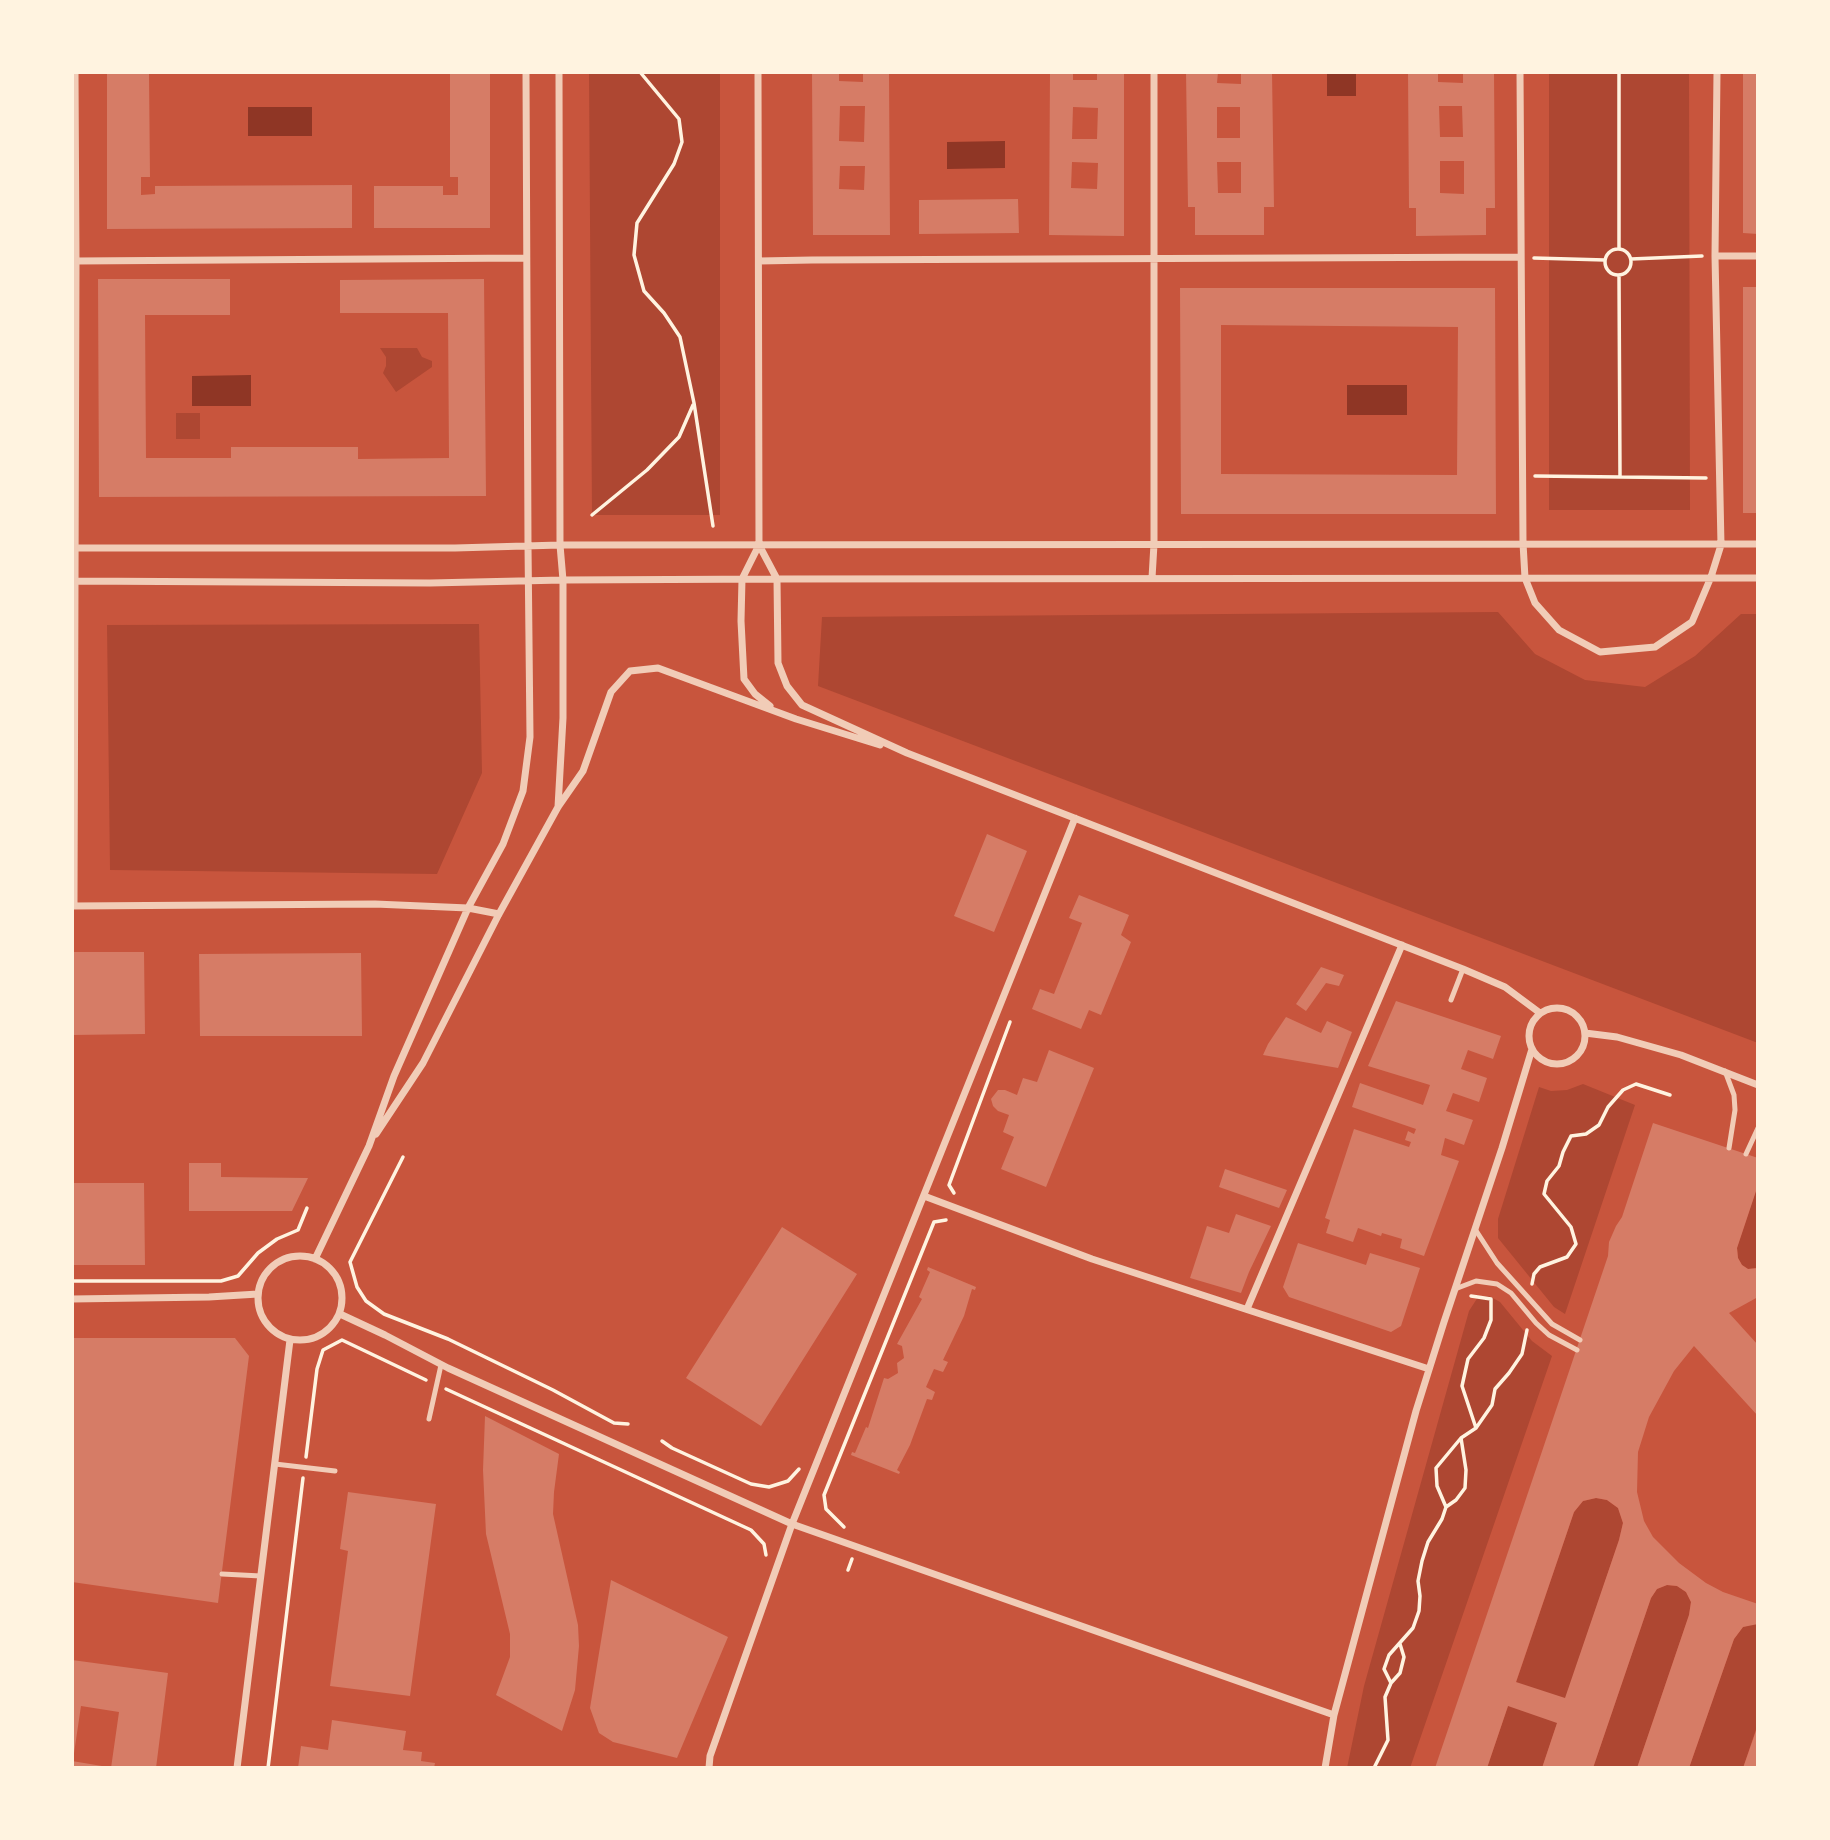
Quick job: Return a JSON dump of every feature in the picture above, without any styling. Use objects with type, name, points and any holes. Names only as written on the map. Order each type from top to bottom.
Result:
[{"type":"street","points":[[75,72],[73,906],[375,904],[468,908],[499,914]]},
{"type":"street","points":[[315,1259],[369,1146],[394,1076],[468,908],[503,845],[523,792],[530,737],[526,72]]},
{"type":"street","points":[[558,807],[563,718],[564,580],[560,545],[559,72]]},
{"type":"street","points":[[758,72],[759,545],[742,579],[741,621],[744,679],[755,694],[776,711]]},
{"type":"street","points":[[1152,578],[1154,72]]},
{"type":"street","points":[[1520,72],[1522,543],[1525,578],[1535,603],[1559,630],[1600,652],[1655,647],[1692,622],[1712,577],[1721,544],[1715,256],[1717,72]]},
{"type":"street","points":[[1715,256],[1758,256]]},
{"type":"street","points":[[759,261],[1521,257]]},
{"type":"street","points":[[76,261],[526,258]]},
{"type":"street","points":[[73,548],[1758,544]]},
{"type":"street","points":[[759,545],[777,579],[778,663],[787,686],[802,705],[907,753],[1463,969],[1504,987],[1540,1013]]},
{"type":"street","points":[[73,581],[418,583],[742,579],[1758,578]]},
{"type":"street","points":[[369,1146],[423,1063],[499,914],[558,807],[583,771],[611,692],[630,671],[658,668],[796,719],[907,753]]},
{"type":"street","points":[[709,1768],[710,1756],[792,1524],[1075,818]]},
{"type":"street","points":[[1247,1310],[1402,945]]},
{"type":"street","points":[[1559,1008],[1576,1016],[1585,1033],[1582,1048],[1572,1060],[1557,1064],[1542,1060],[1532,1049],[1529,1036],[1532,1023],[1540,1013],[1559,1008]]},
{"type":"street","points":[[1585,1033],[1617,1037],[1681,1055],[1758,1085]]},
{"type":"street","points":[[1325,1768],[1334,1715],[1429,1369],[1532,1049]]},
{"type":"street","points":[[924,1196],[1092,1259],[1429,1369]]},
{"type":"street","points":[[290,1257],[315,1259],[325,1264],[339,1281],[342,1292],[340,1314],[332,1327],[320,1336],[306,1340],[290,1340],[276,1334],[265,1323],[259,1309],[261,1281],[268,1270],[290,1257]]},
{"type":"street","points":[[72,1298],[258,1294]]},
{"type":"street","points":[[340,1314],[441,1365],[792,1524],[1334,1715]]},
{"type":"street","points":[[237,1768],[290,1340]]},
{"type":"lane","points":[[1451,1000],[1463,969]]},
{"type":"lane","points":[[1724,1072],[1735,1102],[1729,1149]]},
{"type":"lane","points":[[1746,1154],[1758,1129]]},
{"type":"lane","points":[[1475,1229],[1497,1263],[1552,1324],[1580,1340]]},
{"type":"lane","points":[[1455,1289],[1476,1281],[1497,1284],[1511,1293],[1549,1335],[1577,1350]]},
{"type":"lane","points":[[429,1419],[441,1365]]},
{"type":"lane","points":[[275,1464],[335,1471]]},
{"type":"lane","points":[[222,1574],[261,1577]]},
{"type":"path","points":[[640,72],[679,119],[682,142],[674,164],[637,223],[634,255],[644,291],[664,313],[680,337],[694,403],[713,526]]},
{"type":"path","points":[[1619,72],[1619,248]]},
{"type":"path","points":[[1619,248],[1629,254],[1631,259],[1630,267],[1619,275],[1608,271],[1605,266],[1610,251],[1619,248]]},
{"type":"path","points":[[1631,259],[1715,256]]},
{"type":"path","points":[[1521,257],[1605,260]]},
{"type":"path","points":[[1619,275],[1620,476]]},
{"type":"path","points":[[592,515],[647,470],[679,437],[694,403]]},
{"type":"path","points":[[1522,476],[1720,478]]},
{"type":"path","points":[[848,1531],[826,1509],[824,1495],[934,1222],[953,1219],[960,1202],[949,1185],[1010,1022]]},
{"type":"path","points":[[1531,1300],[1534,1275],[1540,1267],[1567,1257],[1576,1244],[1571,1227],[1544,1194],[1547,1181],[1559,1166],[1572,1136],[1586,1134],[1599,1125],[1608,1107],[1623,1090],[1636,1084],[1670,1095]]},
{"type":"path","points":[[403,1157],[350,1262],[357,1287],[366,1301],[384,1314],[448,1339],[614,1423],[628,1424]]},
{"type":"path","points":[[72,1281],[221,1281],[238,1276],[258,1253],[277,1239],[298,1230],[307,1208]]},
{"type":"path","points":[[1471,1296],[1490,1299],[1491,1310],[1491,1320],[1484,1338],[1468,1359],[1462,1386],[1476,1428]]},
{"type":"path","points":[[1446,1507],[1437,1486],[1436,1468],[1461,1438],[1476,1428],[1492,1405],[1495,1390],[1521,1354],[1529,1313]]},
{"type":"path","points":[[268,1768],[317,1370],[323,1350],[342,1340],[751,1530],[764,1544],[767,1564]]},
{"type":"path","points":[[1391,1683],[1384,1669],[1389,1655],[1413,1629],[1419,1611],[1418,1581],[1428,1542],[1446,1507],[1456,1500],[1465,1488],[1466,1470],[1461,1438]]},
{"type":"path","points":[[662,1441],[751,1485],[769,1487],[788,1481],[802,1465]]},
{"type":"path","points":[[848,1570],[856,1548]]},
{"type":"path","points":[[1374,1768],[1388,1740],[1385,1697],[1391,1683],[1400,1673],[1404,1657],[1399,1644]]},
{"type":"shaded area","points":[[589,72],[720,72],[720,515],[592,515]]},
{"type":"shaded area","points":[[1327,72],[1356,72],[1356,96],[1327,96]]},
{"type":"shaded area","points":[[1549,72],[1689,72],[1690,510],[1549,510]]},
{"type":"shaded area","points":[[248,107],[312,107],[312,136],[248,136]]},
{"type":"shaded area","points":[[1005,141],[1005,168],[947,169],[947,142]]},
{"type":"shaded area","points":[[380,348],[417,348],[422,357],[432,361],[432,367],[396,392],[383,373],[386,357]]},
{"type":"shaded area","points":[[251,375],[251,406],[192,406],[192,376]]},
{"type":"shaded area","points":[[1347,385],[1407,385],[1407,415],[1347,415]]},
{"type":"shaded area","points":[[176,413],[200,413],[200,439],[176,439]]},
{"type":"shaded area","points":[[1498,612],[1535,654],[1585,680],[1645,687],[1695,656],[1741,614],[1758,614],[1758,1043],[818,686],[822,617]]},
{"type":"shaded area","points":[[479,624],[482,773],[437,874],[110,870],[107,625]]},
{"type":"shaded area","points":[[1583,1084],[1635,1105],[1565,1314],[1554,1307],[1498,1238],[1498,1219],[1539,1087],[1551,1091],[1567,1090]]},
{"type":"shaded area","points":[[1758,1185],[1758,1268],[1748,1269],[1738,1258],[1737,1248]]},
{"type":"shaded area","points":[[1489,1296],[1500,1302],[1532,1341],[1552,1356],[1410,1768],[1347,1768],[1364,1686],[1469,1311],[1478,1297]]},
{"type":"shaded area","points":[[1596,1498],[1607,1500],[1618,1508],[1623,1523],[1542,1768],[1487,1768],[1574,1512],[1583,1501]]},
{"type":"shaded area","points":[[1667,1585],[1677,1586],[1686,1592],[1691,1602],[1689,1615],[1637,1768],[1593,1768],[1651,1598],[1657,1589]]},
{"type":"shaded area","points":[[1758,1624],[1758,1723],[1743,1768],[1689,1768],[1734,1639],[1743,1627]]},
{"type":"building","points":[[107,72],[149,74],[150,177],[141,177],[141,195],[155,194],[155,186],[352,185],[352,228],[107,229]]},
{"type":"building","points":[[490,72],[490,228],[374,228],[374,186],[443,186],[443,195],[458,195],[458,177],[450,177],[450,73]]},
{"type":"building","points":[[812,72],[839,72],[839,81],[863,82],[863,72],[889,72],[890,235],[813,235]],"holes":[[[840,106],[865,106],[864,142],[839,141]],[[840,166],[865,166],[864,190],[839,189]]]},
{"type":"building","points":[[1050,72],[1073,72],[1073,80],[1097,80],[1097,72],[1124,72],[1124,236],[1049,235]],"holes":[[[1073,107],[1098,108],[1097,139],[1072,139]],[[1072,162],[1098,163],[1097,189],[1071,188]]]},
{"type":"building","points":[[1186,72],[1218,72],[1217,83],[1241,84],[1241,72],[1272,72],[1274,207],[1264,207],[1264,235],[1195,235],[1195,207],[1188,207]],"holes":[[[1217,107],[1240,107],[1240,138],[1217,138]],[[1217,162],[1241,162],[1241,193],[1218,193]]]},
{"type":"building","points":[[1408,72],[1438,72],[1438,82],[1463,83],[1463,72],[1494,72],[1495,208],[1486,208],[1486,235],[1416,236],[1416,208],[1409,208]],"holes":[[[1439,106],[1462,106],[1463,137],[1440,137]],[[1440,161],[1464,161],[1464,194],[1440,193]]]},
{"type":"building","points":[[1743,72],[1758,72],[1758,234],[1743,233]]},
{"type":"building","points":[[1018,199],[1019,233],[919,234],[919,200]]},
{"type":"building","points":[[98,279],[230,279],[230,315],[145,315],[146,458],[231,458],[231,447],[358,447],[358,459],[449,458],[448,313],[340,313],[340,280],[484,279],[486,496],[99,497]]},
{"type":"building","points":[[1743,287],[1758,287],[1758,513],[1743,513]]},
{"type":"building","points":[[1180,288],[1495,288],[1496,514],[1181,514]],"holes":[[[1221,325],[1458,327],[1457,475],[1221,474]]]},
{"type":"building","points":[[987,834],[1027,851],[994,932],[954,916]]},
{"type":"building","points":[[1079,895],[1129,915],[1121,935],[1131,942],[1101,1015],[1089,1010],[1081,1029],[1032,1009],[1040,989],[1054,994],[1082,923],[1069,918]]},
{"type":"building","points":[[72,952],[144,952],[145,1034],[72,1035]]},
{"type":"building","points":[[361,953],[362,1036],[200,1036],[199,954]]},
{"type":"building","points":[[1321,967],[1344,975],[1339,986],[1326,983],[1306,1011],[1296,1004]]},
{"type":"building","points":[[1396,1001],[1501,1036],[1493,1059],[1468,1050],[1461,1069],[1487,1078],[1479,1102],[1453,1093],[1446,1111],[1473,1120],[1464,1145],[1445,1138],[1441,1155],[1459,1161],[1424,1256],[1400,1248],[1402,1239],[1382,1233],[1381,1236],[1358,1228],[1353,1242],[1326,1233],[1330,1220],[1325,1218],[1354,1129],[1409,1147],[1411,1142],[1405,1140],[1408,1131],[1414,1134],[1416,1129],[1352,1107],[1360,1083],[1423,1105],[1430,1085],[1368,1066]]},
{"type":"building","points":[[1286,1017],[1321,1033],[1327,1021],[1352,1032],[1338,1068],[1263,1055]]},
{"type":"building","points":[[1049,1050],[1094,1068],[1046,1187],[1001,1169],[1014,1137],[1003,1132],[1009,1115],[998,1111],[991,1099],[998,1090],[1017,1095],[1023,1078],[1037,1082]]},
{"type":"building","points":[[1653,1123],[1758,1158],[1758,1185],[1737,1248],[1742,1265],[1748,1269],[1758,1268],[1758,1297],[1729,1313],[1758,1345],[1758,1416],[1694,1346],[1674,1371],[1649,1417],[1638,1452],[1637,1492],[1644,1521],[1653,1537],[1679,1563],[1706,1583],[1758,1604],[1758,1624],[1743,1627],[1734,1639],[1689,1768],[1637,1768],[1689,1615],[1691,1602],[1686,1592],[1677,1586],[1667,1585],[1657,1589],[1651,1598],[1593,1768],[1542,1768],[1557,1723],[1508,1706],[1487,1768],[1435,1768],[1608,1256],[1609,1242],[1622,1217]],"holes":[[[1596,1498],[1607,1500],[1618,1508],[1623,1523],[1565,1698],[1516,1682],[1574,1512],[1583,1501]]]},
{"type":"building","points":[[189,1163],[221,1163],[221,1177],[308,1178],[292,1211],[189,1211]]},
{"type":"building","points":[[1225,1169],[1287,1190],[1279,1208],[1219,1187]]},
{"type":"building","points":[[72,1183],[144,1183],[145,1265],[72,1265]]},
{"type":"building","points":[[1236,1214],[1271,1226],[1241,1293],[1190,1278],[1207,1226],[1229,1233]]},
{"type":"building","points":[[782,1227],[857,1274],[761,1426],[686,1378]]},
{"type":"building","points":[[1298,1243],[1366,1265],[1370,1253],[1420,1268],[1401,1326],[1391,1332],[1289,1297],[1283,1287]]},
{"type":"building","points":[[928,1267],[976,1287],[975,1290],[972,1289],[964,1316],[943,1360],[948,1362],[943,1372],[934,1369],[926,1387],[935,1392],[932,1400],[927,1399],[910,1445],[897,1470],[899,1474],[851,1455],[852,1452],[855,1453],[866,1427],[868,1428],[884,1378],[888,1379],[898,1373],[897,1363],[904,1358],[902,1346],[897,1344],[922,1299],[919,1297],[930,1272]]},
{"type":"building","points":[[72,1338],[235,1338],[249,1356],[218,1603],[72,1582]]},
{"type":"building","points":[[485,1416],[559,1454],[553,1514],[578,1625],[579,1646],[575,1690],[562,1731],[496,1695],[510,1657],[510,1634],[486,1534],[483,1470]]},
{"type":"building","points":[[348,1492],[436,1504],[410,1696],[330,1686],[348,1551],[340,1549]]},
{"type":"building","points":[[611,1580],[728,1637],[677,1758],[613,1742],[599,1733],[590,1708]]},
{"type":"building","points":[[72,1660],[168,1673],[156,1768],[111,1768],[119,1712],[81,1706],[72,1760]]},
{"type":"building","points":[[332,1720],[406,1731],[403,1750],[422,1752],[421,1761],[435,1763],[434,1768],[298,1768],[301,1746],[328,1750]]},
{"type":"building","points":[[1758,1725],[1758,1768],[1743,1768]]},
{"type":"building","points":[[72,1761],[108,1767],[108,1768],[72,1768]]}]
